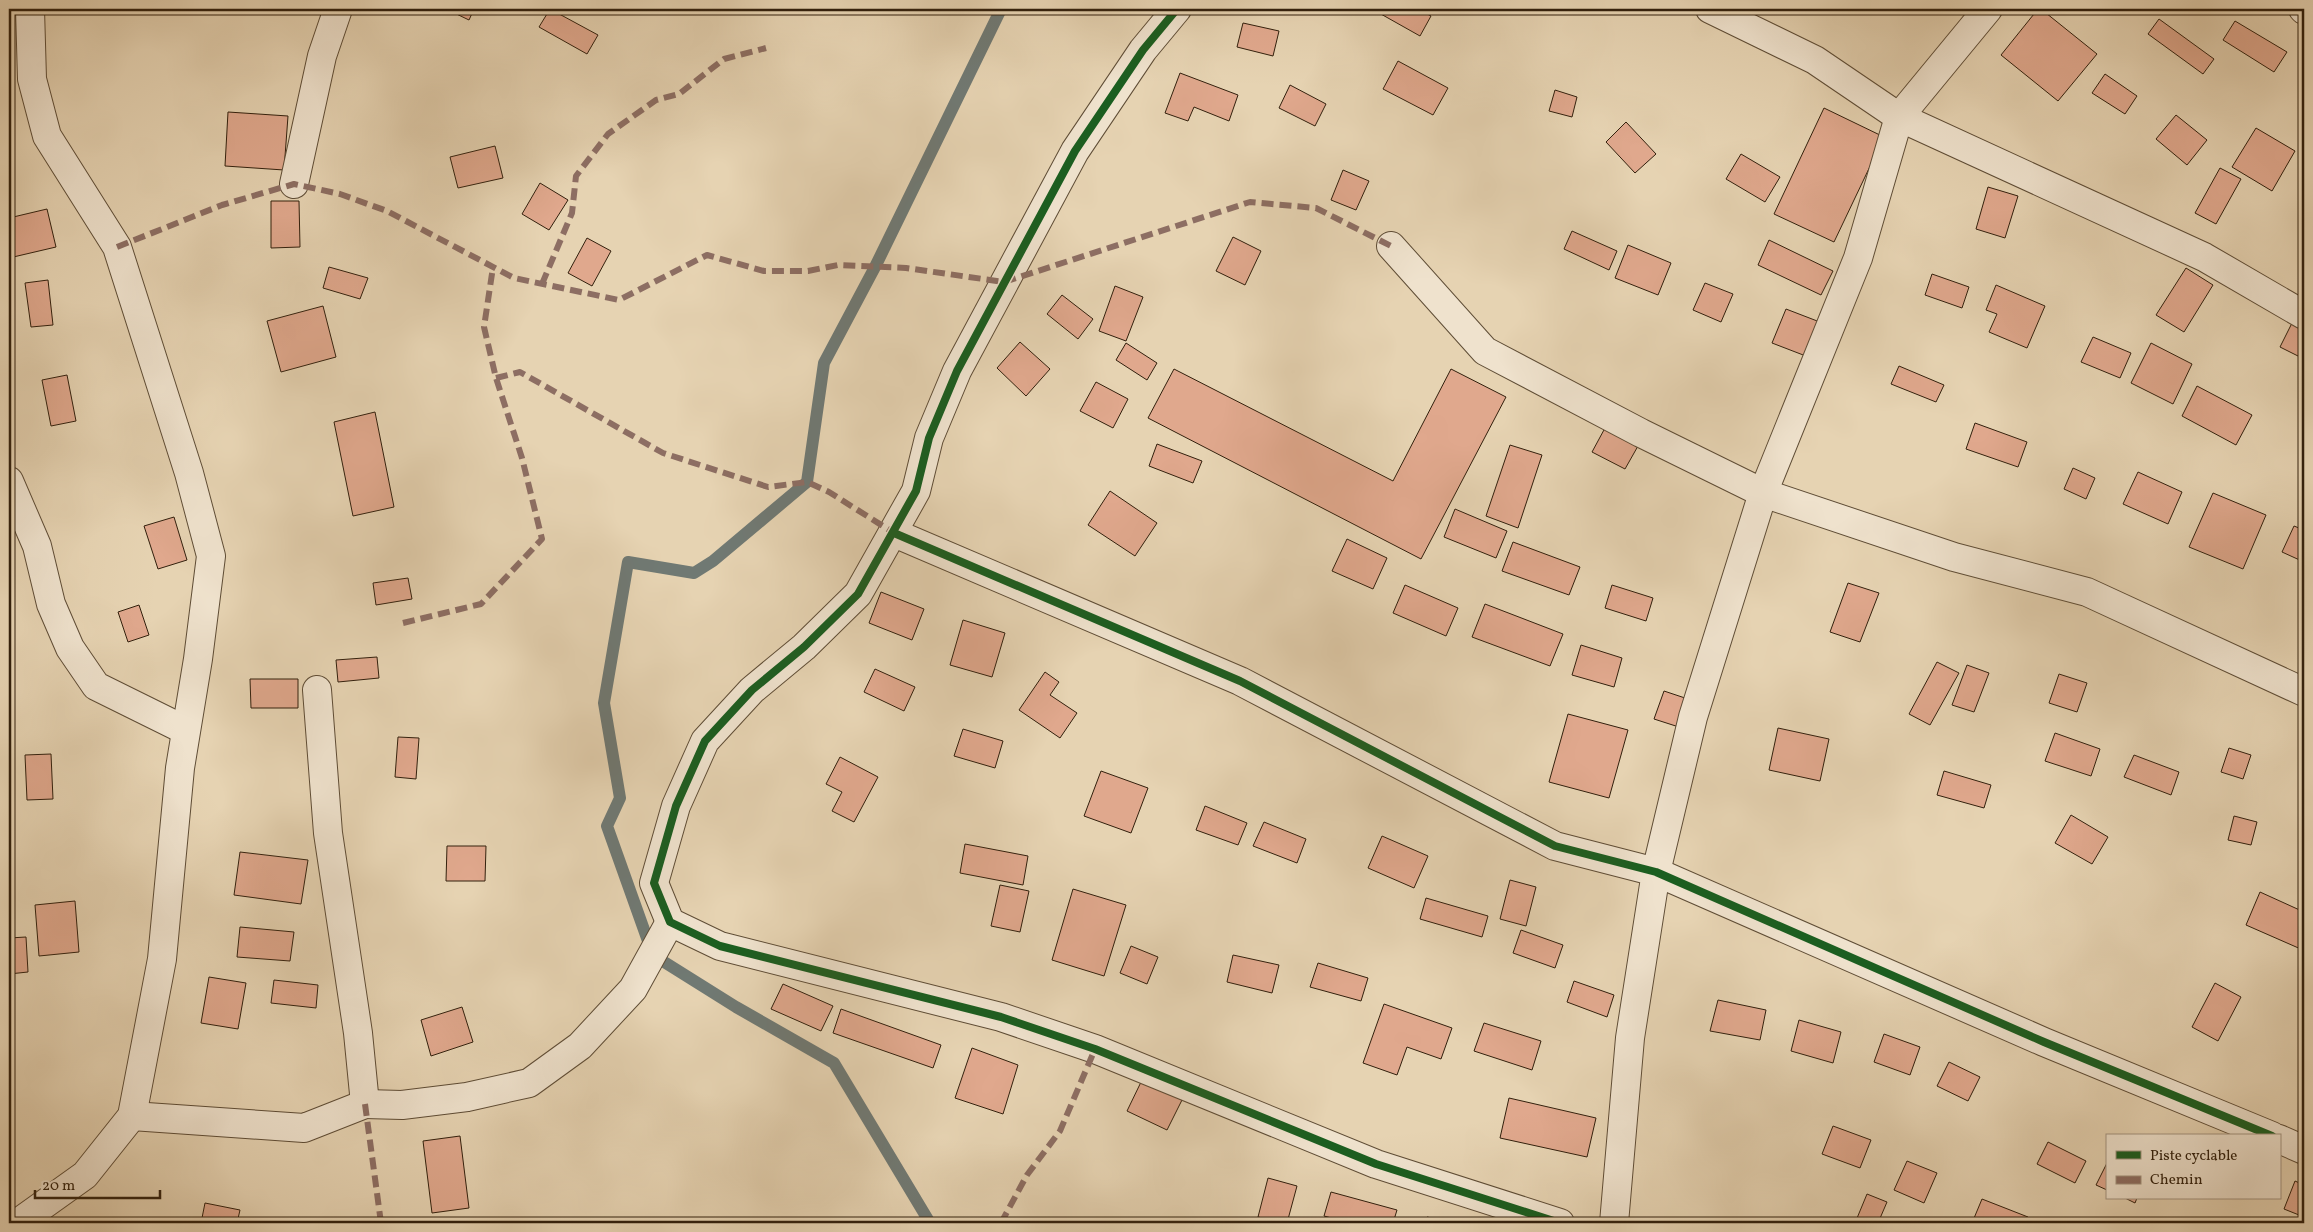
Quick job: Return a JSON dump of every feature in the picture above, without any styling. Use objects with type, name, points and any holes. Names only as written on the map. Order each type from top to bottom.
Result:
[{"type":"street","points":[[18,1223],[85,1176],[132,1116],[162,959],[185,730],[198,659],[211,556],[189,473],[117,247],[47,136],[32,79],[30,9]]},
{"type":"street","points":[[294,184],[322,56],[338,9]]},
{"type":"street","points":[[1177,9],[1143,50],[1075,151],[957,371],[929,438],[916,491],[858,594],[804,647],[752,690],[705,741],[676,806],[654,883],[670,922],[720,946],[1001,1017],[1095,1050],[1376,1164],[1560,1223]]},
{"type":"street","points":[[1710,9],[1815,60],[1900,116],[2204,257],[2304,315]]},
{"type":"street","points":[[1614,1223],[1630,1038],[1656,872],[1693,717],[1763,493],[1858,258],[1900,116],[1988,9]]},
{"type":"street","points":[[1391,246],[1485,351],[1641,433],[1763,493],[1954,557],[2087,592],[2304,692]]},
{"type":"street","points":[[9,481],[38,546],[51,604],[70,648],[96,686],[185,730]]},
{"type":"street","points":[[894,533],[1240,681],[1555,846],[1656,872],[2044,1042],[2267,1134]]},
{"type":"street","points":[[317,690],[328,833],[358,1034],[364,1104]]},
{"type":"street","points":[[132,1116],[304,1128],[364,1104],[402,1105],[467,1097],[529,1084],[580,1046],[633,989],[670,922]]},
{"type":"street","points":[[2280,1139],[2304,1150]]},
{"type":"building","points":[[446,9],[474,9],[469,20]]},
{"type":"building","points":[[550,9],[598,35],[587,54],[539,27]]},
{"type":"building","points":[[1372,9],[1418,9],[1431,16],[1420,36]]},
{"type":"building","points":[[2038,9],[2041,9],[2097,54],[2058,101],[2001,55]]},
{"type":"building","points":[[2159,19],[2214,59],[2203,74],[2148,34]]},
{"type":"building","points":[[2235,21],[2287,52],[2274,72],[2223,40]]},
{"type":"building","points":[[1243,23],[1279,31],[1273,56],[1237,47]]},
{"type":"building","points":[[1398,61],[1448,88],[1433,115],[1383,89]]},
{"type":"building","points":[[1180,73],[1238,95],[1229,121],[1194,107],[1188,121],[1165,113]]},
{"type":"building","points":[[2105,74],[2137,96],[2125,114],[2092,93]]},
{"type":"building","points":[[1290,85],[1326,104],[1315,126],[1279,108]]},
{"type":"building","points":[[1555,90],[1577,97],[1572,117],[1549,111]]},
{"type":"building","points":[[1824,108],[1884,137],[1834,242],[1774,214]]},
{"type":"building","points":[[228,112],[288,116],[284,170],[225,166]]},
{"type":"building","points":[[2176,115],[2207,140],[2187,165],[2156,139]]},
{"type":"building","points":[[1626,122],[1656,154],[1635,173],[1606,142]]},
{"type":"building","points":[[2256,128],[2295,151],[2272,191],[2232,167]]},
{"type":"building","points":[[495,146],[503,178],[458,188],[450,157]]},
{"type":"building","points":[[1741,154],[1780,177],[1765,202],[1726,179]]},
{"type":"building","points":[[2220,168],[2241,179],[2216,224],[2195,213]]},
{"type":"building","points":[[1343,170],[1369,181],[1356,210],[1331,200]]},
{"type":"building","points":[[540,183],[568,200],[549,230],[522,214]]},
{"type":"building","points":[[1988,187],[2018,196],[2005,238],[1976,229]]},
{"type":"building","points":[[271,201],[299,201],[300,247],[271,248]]},
{"type":"building","points":[[47,209],[56,247],[9,258],[9,218]]},
{"type":"building","points":[[1572,231],[1617,251],[1609,270],[1564,249]]},
{"type":"building","points":[[1233,237],[1261,251],[1245,285],[1216,271]]},
{"type":"building","points":[[587,238],[611,251],[592,286],[568,273]]},
{"type":"building","points":[[1769,240],[1833,271],[1821,295],[1758,265]]},
{"type":"building","points":[[1628,245],[1671,263],[1658,295],[1615,278]]},
{"type":"building","points":[[329,267],[368,278],[360,299],[323,288]]},
{"type":"building","points":[[2186,268],[2213,285],[2184,332],[2156,315]]},
{"type":"building","points":[[1932,274],[1969,287],[1962,308],[1925,295]]},
{"type":"building","points":[[48,280],[53,325],[31,327],[25,283]]},
{"type":"building","points":[[1705,283],[1733,294],[1721,322],[1693,310]]},
{"type":"building","points":[[1996,285],[2045,306],[2027,348],[1989,332],[1997,314],[1986,310]]},
{"type":"building","points":[[1115,286],[1143,297],[1126,341],[1099,331]]},
{"type":"building","points":[[1062,295],[1093,319],[1078,339],[1047,314]]},
{"type":"building","points":[[323,306],[336,357],[281,372],[267,321]]},
{"type":"building","points":[[1786,309],[1825,324],[1811,358],[1772,343]]},
{"type":"building","points":[[2292,323],[2304,329],[2304,359],[2280,347]]},
{"type":"building","points":[[2093,337],[2131,353],[2120,378],[2081,362]]},
{"type":"building","points":[[1020,342],[1050,369],[1026,396],[997,368]]},
{"type":"building","points":[[1126,343],[1157,363],[1147,380],[1116,360]]},
{"type":"building","points":[[2151,343],[2192,364],[2173,404],[2131,383]]},
{"type":"building","points":[[1899,366],[1944,385],[1936,402],[1891,384]]},
{"type":"building","points":[[1174,369],[1393,481],[1451,369],[1506,397],[1421,559],[1148,418]]},
{"type":"building","points":[[67,375],[76,421],[51,426],[42,380]]},
{"type":"building","points":[[1096,382],[1128,399],[1113,428],[1080,411]]},
{"type":"building","points":[[2197,386],[2252,415],[2236,445],[2182,416]]},
{"type":"building","points":[[375,412],[394,507],[353,516],[334,422]]},
{"type":"building","points":[[1975,423],[2027,442],[2018,467],[1966,449]]},
{"type":"building","points":[[1605,428],[1638,446],[1625,469],[1592,452]]},
{"type":"building","points":[[1157,444],[1202,461],[1193,483],[1149,466]]},
{"type":"building","points":[[1510,445],[1542,455],[1518,528],[1486,516]]},
{"type":"building","points":[[2073,468],[2095,478],[2086,499],[2064,489]]},
{"type":"building","points":[[2138,472],[2182,492],[2168,524],[2123,504]]},
{"type":"building","points":[[1110,491],[1157,523],[1135,556],[1088,525]]},
{"type":"building","points":[[2213,493],[2266,515],[2243,569],[2189,547]]},
{"type":"building","points":[[1455,509],[1507,531],[1496,558],[1444,537]]},
{"type":"building","points":[[174,517],[187,560],[158,569],[144,526]]},
{"type":"building","points":[[2294,526],[2304,530],[2304,562],[2282,552]]},
{"type":"building","points":[[1347,539],[1387,558],[1373,589],[1332,571]]},
{"type":"building","points":[[1513,542],[1580,567],[1569,595],[1502,571]]},
{"type":"building","points":[[408,578],[412,599],[376,605],[373,583]]},
{"type":"building","points":[[1848,583],[1879,593],[1860,642],[1830,632]]},
{"type":"building","points":[[1405,585],[1458,608],[1446,636],[1393,613]]},
{"type":"building","points":[[1612,585],[1653,598],[1646,621],[1605,608]]},
{"type":"building","points":[[881,592],[924,609],[912,640],[869,623]]},
{"type":"building","points":[[1485,604],[1563,634],[1550,666],[1472,637]]},
{"type":"building","points":[[139,605],[149,635],[128,642],[118,612]]},
{"type":"building","points":[[963,620],[1005,633],[992,677],[950,665]]},
{"type":"building","points":[[1581,645],[1622,658],[1614,687],[1572,675]]},
{"type":"building","points":[[377,657],[379,678],[338,682],[336,660]]},
{"type":"building","points":[[1937,662],[1959,673],[1930,725],[1909,714]]},
{"type":"building","points":[[1967,665],[1989,673],[1974,712],[1952,705]]},
{"type":"building","points":[[875,669],[915,687],[904,711],[864,692]]},
{"type":"building","points":[[1045,672],[1059,682],[1050,695],[1077,713],[1060,738],[1019,710]]},
{"type":"building","points":[[2059,674],[2087,683],[2077,712],[2049,703]]},
{"type":"building","points":[[250,679],[298,679],[298,708],[251,708]]},
{"type":"building","points":[[1664,691],[1691,700],[1682,728],[1654,719]]},
{"type":"building","points":[[1568,714],[1628,730],[1609,798],[1549,782]]},
{"type":"building","points":[[1778,728],[1829,739],[1820,781],[1769,770]]},
{"type":"building","points":[[963,729],[1003,741],[995,768],[954,756]]},
{"type":"building","points":[[2055,733],[2100,749],[2091,776],[2045,761]]},
{"type":"building","points":[[398,737],[419,738],[416,779],[395,777]]},
{"type":"building","points":[[2229,748],[2251,755],[2243,779],[2221,772]]},
{"type":"building","points":[[51,754],[53,799],[27,800],[25,755]]},
{"type":"building","points":[[2134,755],[2179,772],[2171,795],[2124,777]]},
{"type":"building","points":[[840,757],[878,777],[854,822],[832,811],[842,792],[826,784]]},
{"type":"building","points":[[1101,771],[1148,788],[1131,833],[1084,816]]},
{"type":"building","points":[[1944,771],[1991,785],[1984,808],[1937,795]]},
{"type":"building","points":[[1205,806],[1247,823],[1238,845],[1196,830]]},
{"type":"building","points":[[2071,815],[2108,837],[2092,864],[2055,843]]},
{"type":"building","points":[[2234,816],[2257,822],[2251,845],[2228,840]]},
{"type":"building","points":[[1264,822],[1306,839],[1297,863],[1253,846]]},
{"type":"building","points":[[1382,836],[1428,856],[1414,888],[1368,868]]},
{"type":"building","points":[[965,844],[1028,856],[1023,885],[960,873]]},
{"type":"building","points":[[447,846],[486,846],[485,881],[446,881]]},
{"type":"building","points":[[240,852],[308,860],[301,904],[234,895]]},
{"type":"building","points":[[1510,880],[1536,887],[1526,926],[1500,919]]},
{"type":"building","points":[[1000,885],[1029,891],[1020,932],[991,926]]},
{"type":"building","points":[[1073,889],[1126,905],[1104,976],[1052,960]]},
{"type":"building","points":[[2260,892],[2304,912],[2303,950],[2246,925]]},
{"type":"building","points":[[1426,898],[1488,916],[1482,937],[1420,919]]},
{"type":"building","points":[[75,901],[79,952],[39,956],[35,905]]},
{"type":"building","points":[[240,927],[294,932],[290,961],[237,957]]},
{"type":"building","points":[[1521,930],[1563,945],[1555,968],[1513,953]]},
{"type":"building","points":[[26,937],[28,972],[9,974],[9,938]]},
{"type":"building","points":[[1131,946],[1158,957],[1147,984],[1120,973]]},
{"type":"building","points":[[1233,955],[1279,965],[1272,993],[1227,982]]},
{"type":"building","points":[[1318,963],[1368,978],[1361,1001],[1310,987]]},
{"type":"building","points":[[209,977],[246,983],[238,1029],[201,1023]]},
{"type":"building","points":[[274,980],[318,985],[316,1008],[271,1003]]},
{"type":"building","points":[[1574,981],[1614,995],[1607,1017],[1567,1002]]},
{"type":"building","points":[[2215,983],[2241,997],[2218,1041],[2192,1027]]},
{"type":"building","points":[[783,984],[833,1006],[821,1031],[771,1009]]},
{"type":"building","points":[[1718,1000],[1766,1010],[1760,1040],[1710,1031]]},
{"type":"building","points":[[1384,1004],[1452,1028],[1441,1059],[1407,1047],[1397,1075],[1363,1063]]},
{"type":"building","points":[[462,1007],[473,1042],[431,1056],[421,1020]]},
{"type":"building","points":[[841,1009],[941,1045],[933,1068],[833,1033]]},
{"type":"building","points":[[1799,1020],[1841,1032],[1833,1063],[1791,1051]]},
{"type":"building","points":[[1484,1023],[1541,1041],[1532,1070],[1474,1051]]},
{"type":"building","points":[[1884,1034],[1920,1047],[1910,1075],[1874,1062]]},
{"type":"building","points":[[972,1048],[1018,1065],[1003,1114],[955,1098]]},
{"type":"building","points":[[1949,1062],[1980,1077],[1968,1101],[1937,1086]]},
{"type":"building","points":[[1142,1080],[1182,1100],[1167,1130],[1127,1111]]},
{"type":"building","points":[[1509,1098],[1596,1118],[1587,1157],[1500,1138]]},
{"type":"building","points":[[1833,1126],[1871,1140],[1860,1168],[1822,1154]]},
{"type":"building","points":[[460,1136],[469,1208],[432,1213],[423,1141]]},
{"type":"building","points":[[2048,1142],[2086,1161],[2075,1183],[2037,1164]]},
{"type":"building","points":[[1907,1161],[1937,1173],[1924,1203],[1894,1190]]},
{"type":"building","points":[[2106,1165],[2106,1190],[2096,1185]]},
{"type":"building","points":[[1268,1178],[1297,1186],[1287,1223],[1258,1217]]},
{"type":"building","points":[[2295,1181],[2304,1185],[2304,1217],[2284,1209]]},
{"type":"building","points":[[1331,1192],[1397,1210],[1393,1223],[1350,1223],[1324,1216]]},
{"type":"building","points":[[1867,1194],[1887,1202],[1878,1223],[1855,1223]]},
{"type":"building","points":[[1982,1199],[2028,1217],[2025,1223],[1972,1223]]},
{"type":"building","points":[[205,1203],[240,1210],[237,1223],[201,1223]]},
{"type":"building","points":[[1427,1217],[1446,1221],[1445,1223],[1426,1223]]},
{"type":"waterway","points":[[930,1223],[834,1063],[736,1007],[653,955],[607,826],[620,798],[604,703],[628,562],[694,573],[713,561],[807,482],[824,363],[875,267],[1001,9]]},
{"type":"marked path","points":[[542,284],[572,213],[576,176],[608,134],[656,100],[679,94],[724,59],[766,48]]},
{"type":"marked path","points":[[117,247],[222,205],[294,184],[340,194],[387,211],[514,278],[619,300],[707,255],[764,271],[808,271],[838,265],[906,268],[1004,282],[1250,202],[1316,208],[1391,246]]},
{"type":"marked path","points":[[403,623],[481,604],[542,539],[522,458],[496,378],[484,327],[493,267]]},
{"type":"marked path","points":[[496,378],[520,372],[663,453],[768,487],[807,482],[829,492],[894,533]]},
{"type":"marked path","points":[[1001,1223],[1027,1175],[1060,1131],[1095,1049]]},
{"type":"marked path","points":[[365,1104],[381,1223]]},
{"type":"cycle path","points":[[1177,9],[1143,50],[1075,151],[957,371],[929,438],[916,491],[858,594],[804,647],[752,690],[705,741],[676,806],[654,883],[670,922],[720,946],[1001,1017],[1095,1049],[1376,1164],[1560,1223]]},
{"type":"cycle path","points":[[894,533],[1240,681],[1555,846],[1656,872],[2044,1042],[2267,1134]]}]
